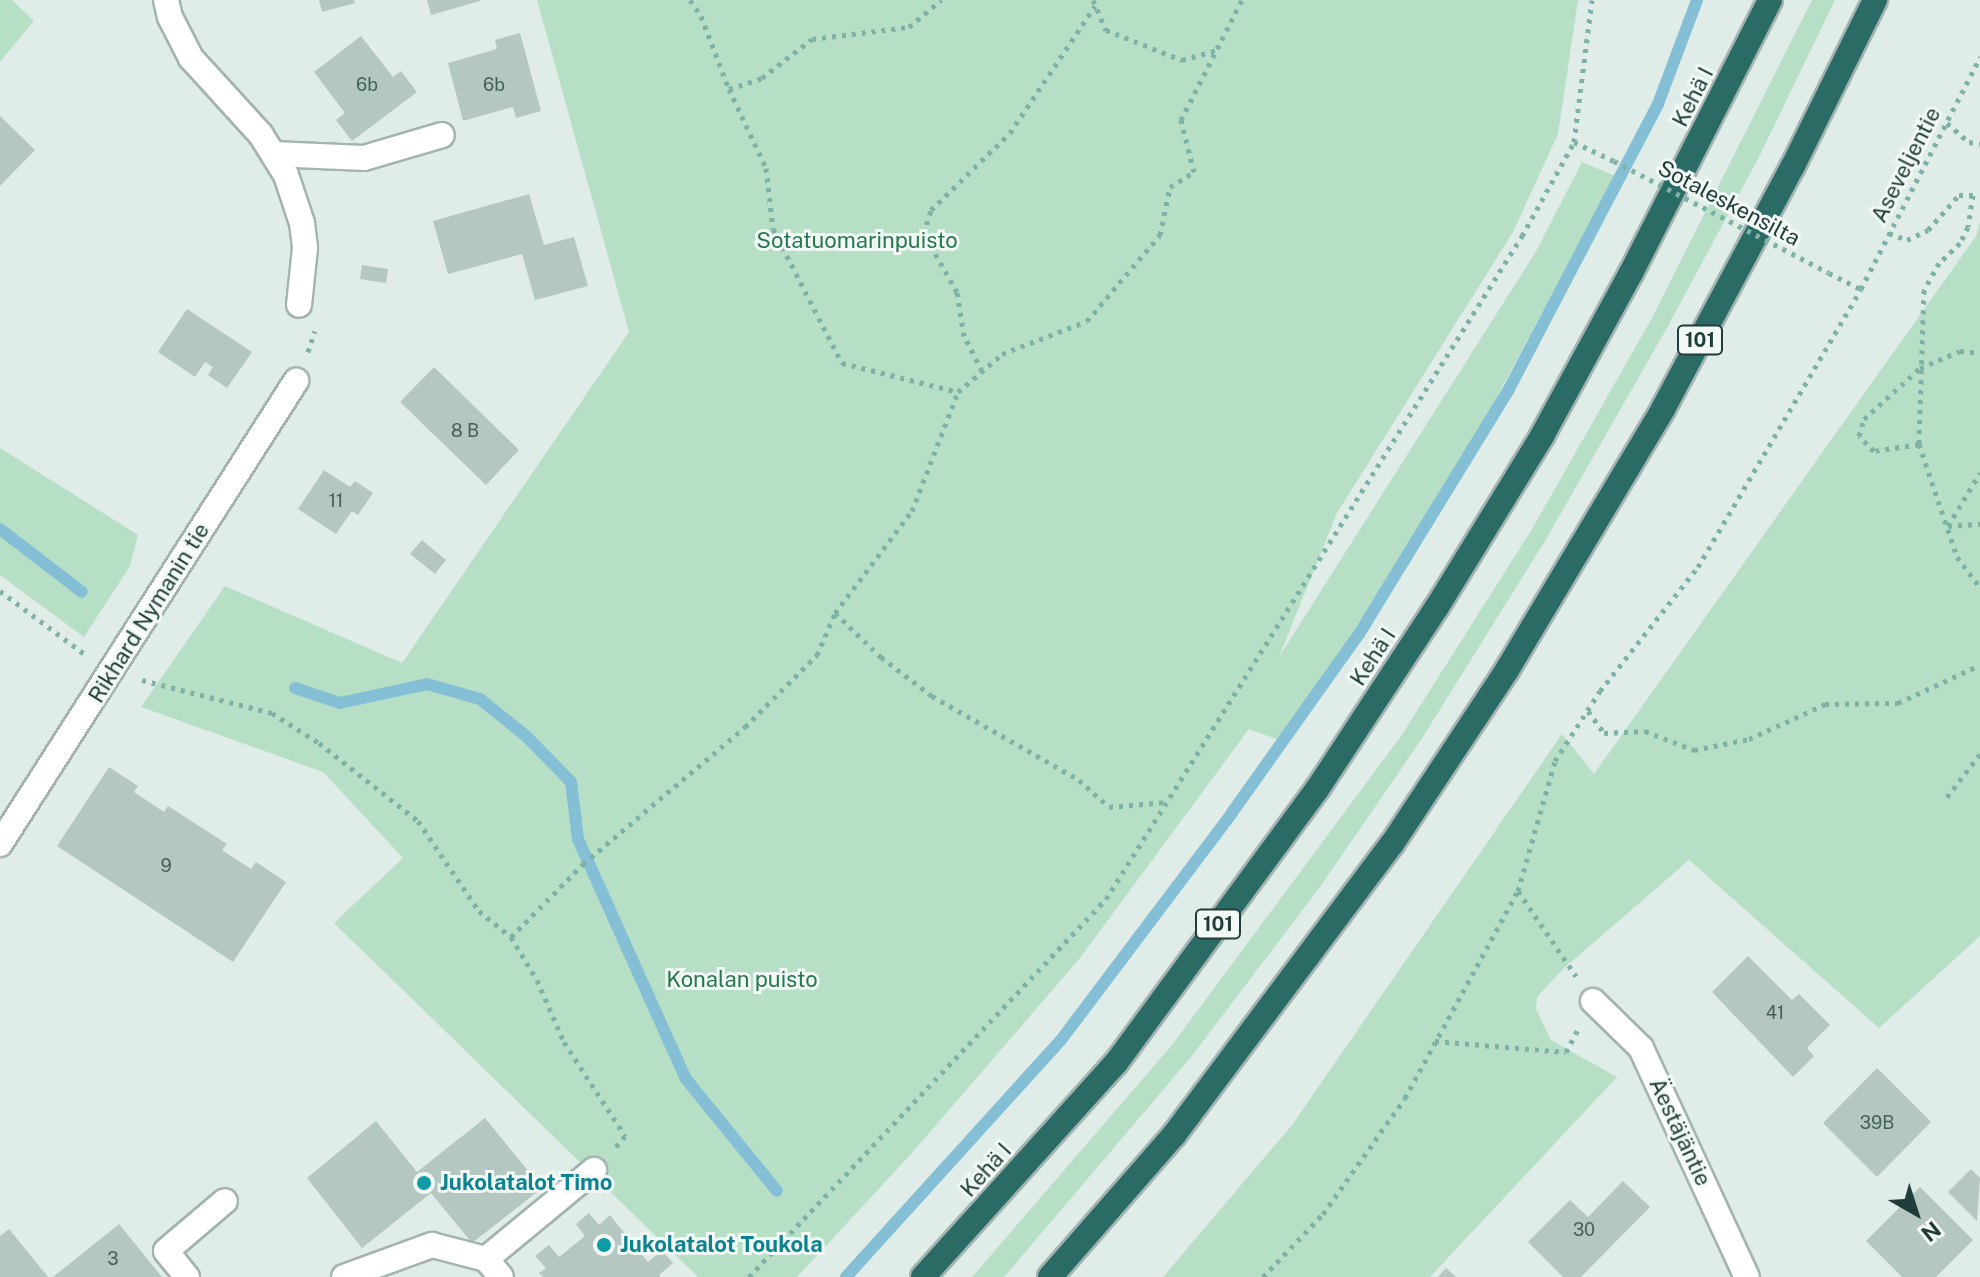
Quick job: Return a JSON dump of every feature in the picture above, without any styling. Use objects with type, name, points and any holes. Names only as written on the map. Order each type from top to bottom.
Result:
[{"type":"highway","name":"Kehä I","points":[[923,1277],[1116,1063],[1318,788],[1437,607],[1542,436],[1631,273],[1770,0]]},
{"type":"highway","name":"101","points":[[1050,1277],[1183,1122],[1392,844],[1507,670],[1663,409],[1793,166],[1875,0]]},
{"type":"street","points":[[166,0],[170,17],[191,58],[247,119],[286,175],[302,223],[305,272],[299,305]]},
{"type":"street","points":[[273,154],[364,158],[442,135]]},
{"type":"street","name":"Rikhard Nymanin tie","points":[[0,844],[296,381]]},
{"type":"street","name":"Äestäjäntie","points":[[1593,1001],[1641,1048],[1747,1277]]},
{"type":"street","points":[[344,1277],[432,1245],[494,1268],[594,1170]]},
{"type":"street","points":[[187,1277],[166,1251],[225,1201]]},
{"type":"path","points":[[690,0],[701,16],[729,89],[766,168],[773,229],[842,363],[958,392]]},
{"type":"path","points":[[729,89],[762,78],[812,39],[909,27],[941,0]]},
{"type":"path","points":[[511,937],[583,864],[745,727],[817,655],[835,613],[912,511],[958,392],[1002,354],[1087,321],[1160,235],[1170,187],[1194,172],[1181,120],[1242,0]]},
{"type":"path","points":[[749,1277],[1106,899],[1522,236],[1574,142],[1592,0]]},
{"type":"path","points":[[1094,3],[1106,30],[1182,60],[1217,49]]},
{"type":"path","points":[[982,371],[964,336],[957,292],[924,234],[931,210],[1010,133],[1094,3]]},
{"type":"path","name":"Aseveljentie","points":[[1263,1277],[1323,1214],[1405,1098],[1518,891],[1555,761],[1588,711],[1698,567],[1861,289],[1980,57]]},
{"type":"path","points":[[1947,123],[1969,142],[1980,144]]},
{"type":"path","name":"Sotaleskensilta","points":[[1574,142],[1861,289]]},
{"type":"path","points":[[1889,233],[1907,240],[1928,230],[1959,195],[1976,195],[1968,227],[1960,243],[1939,263],[1924,290],[1919,444],[1957,557],[1980,587]]},
{"type":"path","points":[[1919,444],[1874,451],[1859,436],[1864,419],[1920,368],[1960,351],[1980,353]]},
{"type":"path","points":[[1947,527],[1980,473]]},
{"type":"path","points":[[1947,527],[1980,524]]},
{"type":"path","points":[[0,591],[111,672],[272,713],[319,743],[418,821],[479,911],[511,937],[537,980],[564,1042],[625,1136],[594,1170]]},
{"type":"path","points":[[835,613],[881,657],[932,696],[1079,780],[1109,807],[1166,802]]},
{"type":"path","points":[[1588,711],[1604,733],[1645,731],[1694,750],[1749,739],[1825,704],[1898,703],[1980,665]]},
{"type":"path","points":[[1947,797],[1980,754]]},
{"type":"path","points":[[1518,891],[1593,1001]]},
{"type":"path","points":[[1435,1041],[1566,1052]]},
{"type":"green space","points":[[0,0],[12,0],[34,21],[0,62]]},
{"type":"green space","points":[[537,0],[1578,0],[1558,134],[1513,232],[1337,513],[1279,657],[1535,253],[1582,162],[1615,176],[1481,427],[1284,742],[1249,729],[1080,958],[912,1153],[797,1277],[698,1277],[334,923],[403,858],[323,772],[141,707],[225,586],[402,663],[629,332]]},
{"type":"green space","points":[[1812,0],[1835,0],[1761,153],[1667,328],[1545,541],[1421,740],[1320,887],[1191,1057],[1004,1277],[972,1277],[1172,1045],[1401,736],[1532,529],[1652,318]]},
{"type":"green space","points":[[1980,222],[1980,936],[1879,1028],[1689,860],[1562,970],[1537,997],[1536,1009],[1551,1040],[1617,1077],[1430,1277],[1163,1277],[1292,1125],[1562,734],[1594,774],[1976,236]]},
{"type":"green space","points":[[0,448],[138,535],[130,566],[84,637],[0,575]]},
{"type":"building","points":[[319,0],[354,0],[355,3],[322,12]]},
{"type":"building","points":[[427,0],[480,0],[480,1],[431,15]]},
{"type":"building","points":[[520,33],[541,111],[516,118],[513,107],[463,121],[448,63],[497,49],[495,40]]},
{"type":"building","points":[[361,36],[393,77],[401,71],[417,92],[352,141],[336,120],[345,113],[314,72]]},
{"type":"building","points":[[0,116],[35,150],[0,186]]},
{"type":"building","points":[[529,194],[544,245],[574,237],[588,286],[535,300],[522,254],[448,274],[433,221]]},
{"type":"building","points":[[362,265],[388,269],[386,283],[360,279]]},
{"type":"building","points":[[187,309],[252,352],[227,388],[208,375],[213,367],[205,362],[195,377],[158,352]]},
{"type":"building","points":[[434,367],[519,450],[486,485],[400,402]]},
{"type":"building","points":[[324,470],[350,487],[355,481],[373,493],[358,515],[352,511],[336,534],[298,509]]},
{"type":"building","points":[[422,540],[446,560],[435,574],[410,554]]},
{"type":"building","points":[[109,767],[138,786],[134,792],[164,812],[168,806],[227,844],[222,850],[251,869],[256,862],[286,882],[233,962],[57,846]]},
{"type":"building","points":[[1748,956],[1792,1000],[1799,994],[1830,1025],[1807,1048],[1814,1056],[1793,1077],[1712,992]]},
{"type":"building","points":[[1877,1068],[1931,1122],[1877,1177],[1823,1123]]},
{"type":"building","name":"Jukolatalot Timo","points":[[485,1118],[542,1188],[472,1243],[431,1193],[362,1248],[307,1178],[376,1121],[417,1172]]},
{"type":"building","points":[[1971,1169],[1980,1178],[1977,1221],[1948,1192]]},
{"type":"building","points":[[1623,1181],[1650,1207],[1581,1277],[1563,1277],[1528,1242],[1570,1200],[1588,1217]]},
{"type":"building","points":[[1920,1187],[1973,1240],[1936,1277],[1902,1277],[1866,1241]]},
{"type":"building","name":"Jukolatalot Toukola","points":[[589,1213],[599,1225],[610,1215],[648,1262],[662,1251],[673,1263],[659,1275],[661,1277],[543,1277],[539,1273],[546,1268],[535,1256],[549,1245],[559,1257],[585,1236],[576,1224]]},
{"type":"building","points":[[119,1224],[162,1277],[53,1277]]},
{"type":"building","points":[[9,1229],[48,1277],[0,1277],[0,1236]]},
{"type":"building","points":[[1446,1268],[1456,1277],[1438,1277]]},
{"type":"waterway","points":[[846,1277],[1061,1040],[1231,814],[1359,634],[1508,391],[1658,104],[1697,0]]},
{"type":"waterway","points":[[0,529],[82,592]]},
{"type":"waterway","points":[[295,688],[340,703],[427,684],[480,699],[526,736],[571,782],[578,839],[686,1079],[777,1191]]},
{"type":"place","name":"Jukolatalot Timo","points":[[424,1183]]},
{"type":"place","name":"Jukolatalot Toukola","points":[[604,1245]]},
{"type":"park label","name":"Sotatuomarinpuisto","points":[[857,241]]},
{"type":"park label","name":"Konalan puisto","points":[[742,980]]}]
